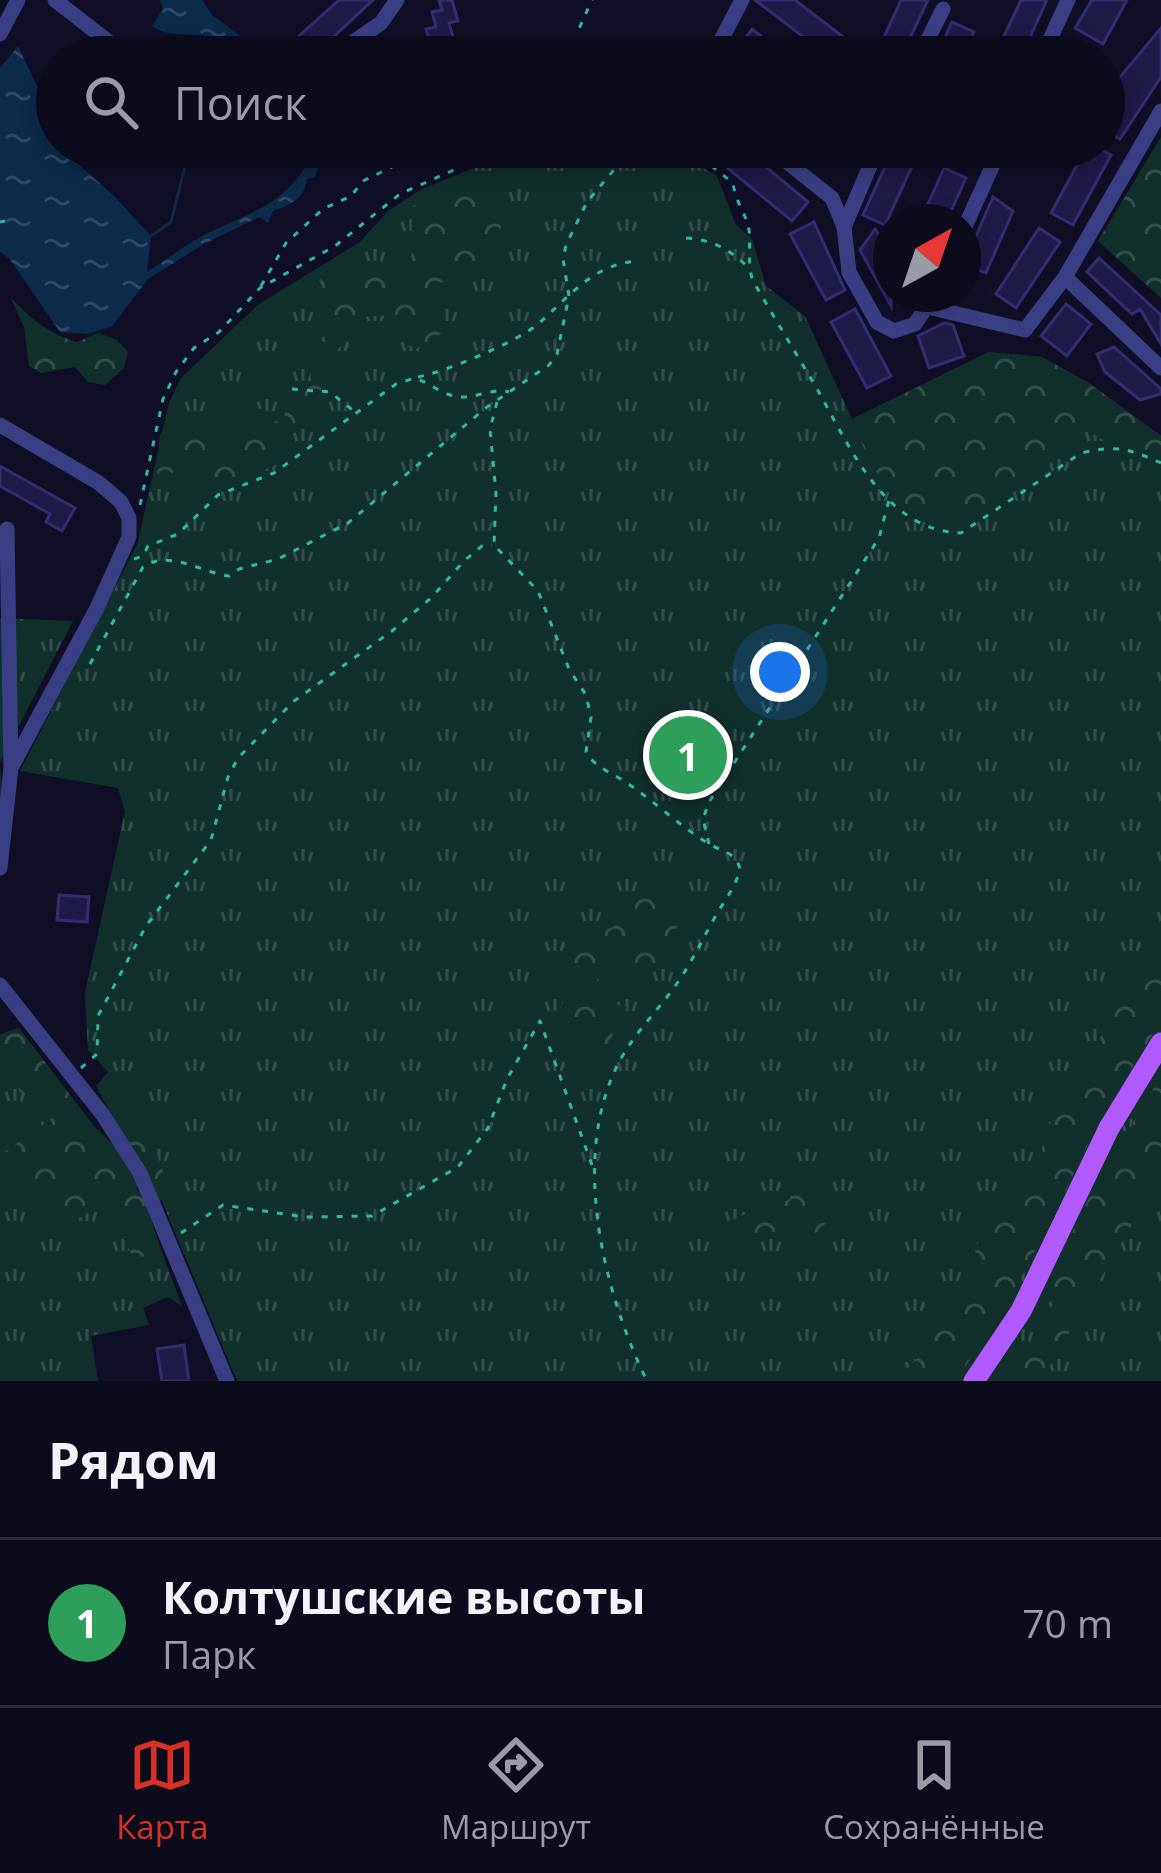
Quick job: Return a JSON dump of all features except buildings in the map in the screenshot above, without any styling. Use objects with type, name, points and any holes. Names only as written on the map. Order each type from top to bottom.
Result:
[{"type":"main road","points":[[974,1381],[1021,1311],[1109,1127],[1161,1043]]},
{"type":"street","points":[[0,34],[18,0]]},
{"type":"street","points":[[55,0],[101,36]]},
{"type":"street","points":[[362,36],[381,23],[398,0]]},
{"type":"street","points":[[723,36],[742,0]]},
{"type":"street","points":[[1052,36],[1068,0]]},
{"type":"street","points":[[930,36],[943,9]]},
{"type":"street","points":[[967,312],[1025,330],[1065,277],[1161,110]]},
{"type":"street","points":[[794,168],[832,198],[844,227],[849,272],[877,322],[894,331],[915,324],[923,312]]},
{"type":"street","points":[[844,227],[869,168]]},
{"type":"street","points":[[975,204],[992,168]]},
{"type":"street","points":[[1065,277],[1161,368]]},
{"type":"street","points":[[0,425],[99,483],[121,502],[129,518],[129,537],[11,768]]},
{"type":"street","points":[[0,868],[11,768],[11,612],[3,584],[7,529]]},
{"type":"street","points":[[0,985],[73,1075],[140,1173],[227,1381]]},
{"type":"path","points":[[577,36],[592,0]]},
{"type":"path","points":[[141,502],[163,399],[176,372],[260,288],[276,256],[302,227],[323,209],[351,196],[375,174],[394,168]]},
{"type":"path","points":[[260,288],[335,246],[400,194],[458,168]]},
{"type":"path","points":[[90,664],[143,567],[155,558],[229,576],[278,559],[348,523],[549,365],[557,353],[569,296],[563,259],[566,245],[587,202],[615,168]]},
{"type":"path","points":[[714,168],[733,183],[736,206],[745,216],[753,281],[865,472],[913,519],[938,532],[961,532],[1081,453],[1113,446],[1161,463]]},
{"type":"path","points":[[686,238],[708,239],[729,249],[748,267]]},
{"type":"path","points":[[118,560],[143,556],[148,546],[178,534],[218,494],[274,473],[396,384],[449,370],[537,325],[594,274],[616,262],[639,261]]},
{"type":"path","points":[[415,378],[464,398],[499,389],[511,392]]},
{"type":"path","points":[[292,389],[330,392],[357,414]]},
{"type":"path","points":[[497,402],[490,429],[496,493],[494,544],[538,591],[569,669],[586,695],[591,717],[586,752],[592,763],[627,783],[710,846],[737,859],[738,880],[686,969],[622,1055],[604,1101],[594,1172]]},
{"type":"path","points":[[710,846],[703,819],[709,802],[879,538],[889,500]]},
{"type":"path","points":[[73,1075],[97,1054],[98,1016],[146,926],[212,840],[228,777],[238,758],[294,701],[414,614],[482,546],[494,544]]},
{"type":"path","points":[[176,1237],[223,1205],[305,1217],[372,1216],[458,1168],[488,1128],[506,1079],[540,1021],[594,1172],[613,1290],[629,1344],[647,1381]]},
{"type":"green space","points":[[1161,137],[1161,298],[1098,241]]},
{"type":"green space","points":[[474,168],[703,168],[717,176],[736,225],[752,239],[766,286],[805,316],[852,419],[989,352],[1042,357],[1089,383],[1161,436],[1161,1381],[237,1381],[108,1072],[88,1050],[85,993],[125,811],[118,788],[20,771],[137,545],[169,403],[181,378],[259,304],[360,242],[388,211],[422,189]]},
{"type":"green space","points":[[479,176],[504,207],[499,243],[480,273],[436,284],[445,304],[442,333],[416,349],[401,340],[388,315],[363,317],[329,361],[313,417],[291,436],[281,463],[241,478],[215,481],[175,470],[164,482],[156,471],[160,435],[169,423],[207,436],[263,408],[270,422],[283,420],[294,385],[311,381],[309,353],[326,333],[318,284],[325,268],[337,266],[361,280],[388,272],[399,281],[411,270],[412,207],[457,177]]},
{"type":"green space","points":[[11,298],[41,325],[67,339],[77,342],[98,333],[117,340],[128,352],[124,368],[105,385],[88,382],[75,367],[41,373],[29,366],[24,327]]},
{"type":"green space","points":[[989,352],[1042,357],[1089,383],[1161,436],[1161,454],[1116,448],[1074,422],[1048,467],[1012,486],[963,524],[903,502],[870,462],[852,419]]},
{"type":"green space","points":[[0,618],[73,621],[0,762]]},
{"type":"green space","points":[[0,762],[3,839],[0,838]]},
{"type":"green space","points":[[681,877],[688,907],[658,963],[636,971],[615,966],[595,982],[569,982],[562,960],[582,939],[613,927],[635,900]]},
{"type":"green space","points":[[1161,934],[1161,1021],[1101,1119],[1005,1310],[955,1381],[894,1381],[918,1358],[959,1296],[986,1221],[1036,1183],[1045,1131],[1086,1072],[1126,976]]},
{"type":"green space","points":[[569,993],[627,1007],[605,1051],[576,1045],[553,1019]]},
{"type":"green space","points":[[19,1028],[94,1126],[135,1166],[137,1191],[156,1196],[96,1086],[108,1072],[162,1165],[166,1198],[143,1196],[160,1247],[135,1261],[105,1203],[60,1229],[27,1176],[0,1193],[0,1155],[55,1116],[35,1095],[20,1092],[7,1065],[0,1068],[0,1034]]},
{"type":"green space","points":[[7,1065],[56,1116],[0,1155],[0,1068]]},
{"type":"green space","points":[[1161,1076],[1161,1164],[1144,1204],[1041,1381],[985,1381],[1016,1336],[1026,1355],[1055,1300],[1039,1299],[1096,1184]]},
{"type":"green space","points":[[27,1176],[105,1203],[135,1260],[160,1247],[182,1306],[168,1297],[143,1308],[149,1325],[91,1336],[98,1381],[0,1381],[0,1193]]},
{"type":"green space","points":[[819,1187],[831,1196],[833,1214],[817,1232],[732,1236],[731,1222],[790,1199],[790,1188]]},
{"type":"water","points":[[160,0],[202,0],[212,15],[241,36],[160,31],[152,26],[163,9]]},
{"type":"water","points":[[18,46],[36,84],[36,168],[83,168],[115,197],[151,236],[147,272],[195,240],[269,204],[305,168],[318,168],[296,200],[273,211],[268,223],[259,217],[148,279],[112,326],[88,334],[60,332],[0,252],[0,68]]},
{"type":"waterway","points":[[151,236],[171,222],[185,168]]},
{"type":"place","name":"Колтушские высоты","points":[[688,755]]}]
